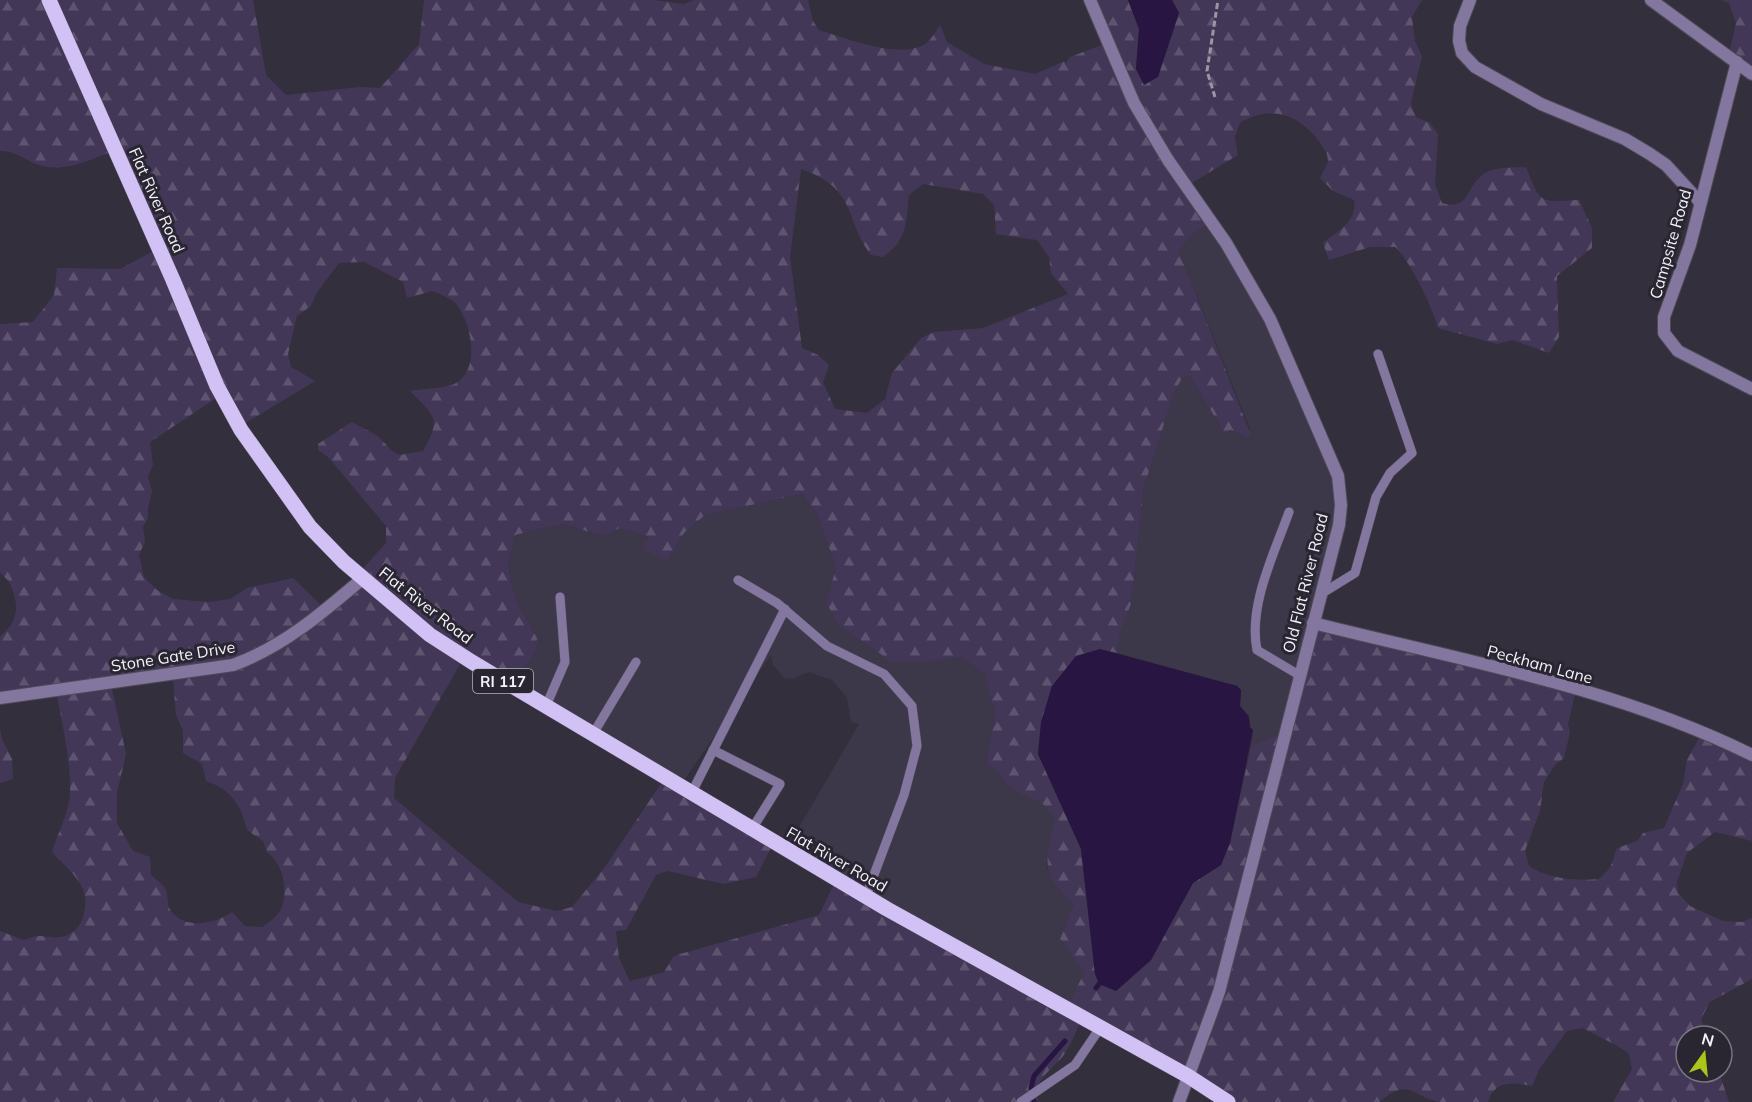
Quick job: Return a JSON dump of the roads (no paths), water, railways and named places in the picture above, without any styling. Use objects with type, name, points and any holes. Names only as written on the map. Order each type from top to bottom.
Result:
[{"type":"main road","name":"Flat River Road","points":[[48,0],[229,410],[310,527],[362,579],[430,635],[691,794],[1228,1102]]},
{"type":"street","name":"Old Flat River Road","points":[[1090,0],[1134,103],[1168,160],[1226,243],[1270,319],[1338,476],[1341,505],[1339,525],[1219,992],[1179,1102]]},
{"type":"street","points":[[1470,0],[1460,26],[1459,41],[1462,53],[1474,67],[1540,104],[1625,139],[1666,165],[1700,202]]},
{"type":"street","points":[[1651,0],[1752,74]]},
{"type":"street","name":"Campsite Road","points":[[1737,62],[1686,256],[1664,317],[1664,333],[1678,351],[1752,389]]},
{"type":"street","name":"Stone Gate Drive","points":[[0,698],[233,665],[254,658],[306,626],[362,579]]},
{"type":"street","name":"Peckham Lane","points":[[1313,624],[1562,685],[1623,703],[1752,755]]},
{"type":"lane","points":[[1321,594],[1355,573],[1376,497],[1390,473],[1412,453],[1378,354]]},
{"type":"lane","points":[[1288,512],[1264,583],[1254,633],[1257,650],[1299,675]]},
{"type":"lane","points":[[738,580],[784,609],[827,646],[884,674],[912,705],[917,746],[904,795],[866,896]]},
{"type":"lane","points":[[546,706],[565,662],[560,597]]},
{"type":"lane","points":[[691,794],[784,609]]},
{"type":"lane","points":[[593,734],[636,662]]},
{"type":"lane","points":[[713,750],[780,784],[752,829]]},
{"type":"lane","points":[[1021,1102],[1075,1065],[1100,1028]]},
{"type":"waterway","points":[[1096,988],[1099,984]]},
{"type":"waterway","points":[[1031,1088],[1034,1076],[1065,1041]]}]
